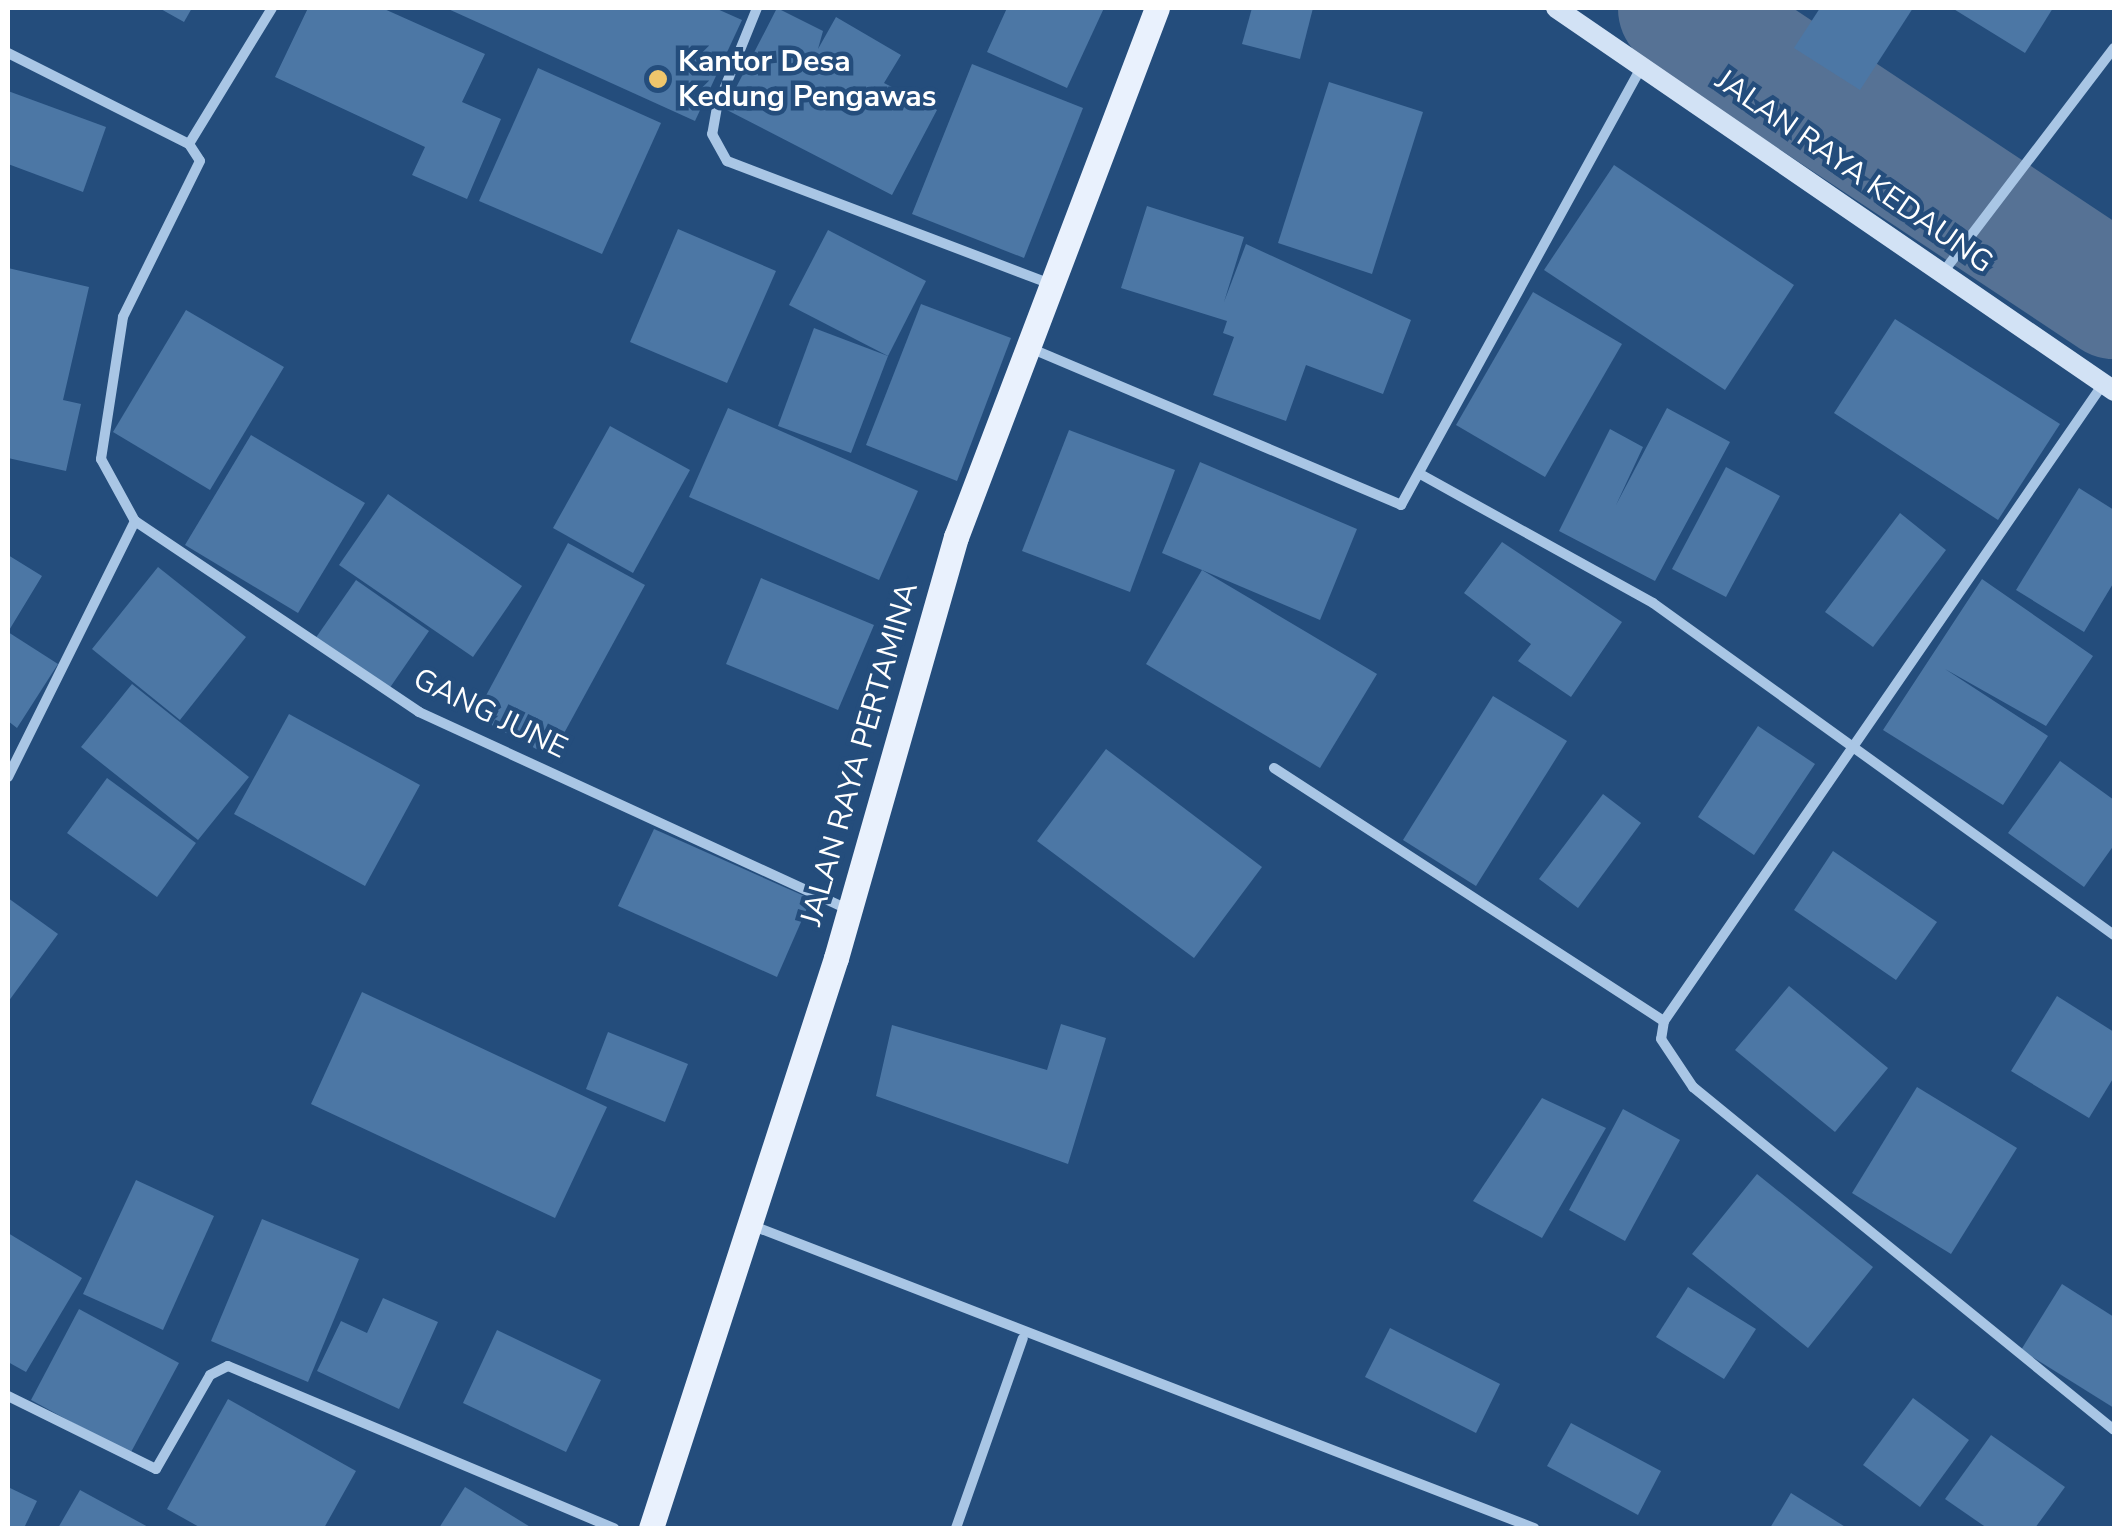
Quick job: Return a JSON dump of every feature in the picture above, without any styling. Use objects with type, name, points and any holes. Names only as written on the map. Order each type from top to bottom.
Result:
[{"type":"main road","name":"JALAN RAYA PERTAMINA","points":[[651,1528],[848,909],[956,537],[1024,346],[1157,8]]},
{"type":"street","points":[[188,144],[272,8]]},
{"type":"street","points":[[757,8],[716,107],[712,134],[727,161],[1050,284]]},
{"type":"street","name":"JALAN RAYA KEDAUNG","points":[[1556,8],[1644,63],[2109,387]]},
{"type":"street","points":[[1944,271],[2114,48]]},
{"type":"street","points":[[8,53],[188,144],[202,169],[123,317],[101,459],[135,522],[8,778]]},
{"type":"street","points":[[1024,346],[1387,506],[1400,505],[1422,475],[1644,63]]},
{"type":"street","points":[[2109,387],[1855,742],[1664,1021],[1665,1055],[1693,1087],[2114,1430]]},
{"type":"street","points":[[1422,475],[1653,603],[1855,742],[2114,934]]},
{"type":"street","name":"GANG JUNE","points":[[135,522],[419,712],[848,909]]},
{"type":"street","points":[[1274,768],[1664,1021]]},
{"type":"street","points":[[748,1224],[1023,1338],[1534,1528]]},
{"type":"street","points":[[956,1528],[1023,1338]]},
{"type":"street","points":[[8,1396],[156,1469],[210,1375],[228,1366],[614,1528]]},
{"type":"building","points":[[159,8],[192,8],[184,22]]},
{"type":"building","points":[[308,8],[382,8],[485,54],[462,102],[501,119],[467,199],[412,175],[425,147],[275,77]]},
{"type":"building","name":"Kantor Desa Kedung Pengawas","points":[[446,8],[715,8],[742,20],[695,121]]},
{"type":"building","points":[[777,8],[823,31],[818,49],[836,17],[901,55],[884,83],[937,110],[892,195],[725,109]]},
{"type":"building","points":[[1007,8],[1104,8],[1067,88],[987,52]]},
{"type":"building","points":[[1252,8],[1313,8],[1300,59],[1242,44]]},
{"type":"building","points":[[1820,8],[1913,8],[1860,90],[1794,48]]},
{"type":"building","points":[[1952,8],[2053,8],[2025,53]]},
{"type":"building","points":[[972,64],[1083,108],[1024,258],[912,214]]},
{"type":"building","points":[[538,68],[661,123],[602,254],[479,201]]},
{"type":"building","points":[[1329,82],[1423,112],[1372,274],[1278,243]]},
{"type":"building","points":[[8,91],[106,127],[83,192],[8,164]]},
{"type":"building","points":[[1614,165],[1794,285],[1725,390],[1544,270]]},
{"type":"building","points":[[1147,206],[1244,237],[1224,302],[1246,244],[1411,320],[1383,394],[1306,365],[1286,421],[1213,395],[1234,337],[1223,333],[1227,321],[1121,288]]},
{"type":"building","points":[[678,229],[776,271],[727,383],[630,342]]},
{"type":"building","points":[[828,230],[926,281],[888,356],[789,305]]},
{"type":"building","points":[[8,268],[89,287],[63,400],[81,404],[66,471],[8,458]]},
{"type":"building","points":[[1533,292],[1622,344],[1545,477],[1456,425]]},
{"type":"building","points":[[921,304],[1011,338],[957,481],[866,445]]},
{"type":"building","points":[[186,310],[284,367],[210,490],[113,432]]},
{"type":"building","points":[[1895,319],[2060,424],[1998,520],[1834,413]]},
{"type":"building","points":[[814,328],[888,356],[851,453],[778,426]]},
{"type":"building","points":[[728,408],[918,491],[879,580],[689,497]]},
{"type":"building","points":[[1667,408],[1730,442],[1655,581],[1559,531],[1610,429],[1643,447],[1616,505]]},
{"type":"building","points":[[610,426],[690,470],[633,573],[553,528]]},
{"type":"building","points":[[1069,430],[1175,470],[1130,592],[1022,551]]},
{"type":"building","points":[[251,435],[365,503],[298,613],[185,545]]},
{"type":"building","points":[[1200,462],[1357,529],[1320,620],[1162,553]]},
{"type":"building","points":[[1726,467],[1780,496],[1726,597],[1672,569]]},
{"type":"building","points":[[2079,488],[2114,510],[2114,582],[2084,632],[2016,590]]},
{"type":"building","points":[[388,494],[522,586],[473,657],[339,565]]},
{"type":"building","points":[[1900,513],[1946,550],[1873,647],[1825,612]]},
{"type":"building","points":[[1502,542],[1622,622],[1571,697],[1518,661],[1531,644],[1464,593]]},
{"type":"building","points":[[568,543],[645,585],[551,757],[475,716]]},
{"type":"building","points":[[8,555],[42,576],[8,632]]},
{"type":"building","points":[[158,567],[246,637],[180,720],[92,649]]},
{"type":"building","points":[[1202,570],[1377,674],[1320,768],[1146,664]]},
{"type":"building","points":[[761,578],[874,625],[838,710],[726,664]]},
{"type":"building","points":[[1982,579],[2093,656],[2046,726],[1945,669],[2048,736],[2003,805],[1883,730]]},
{"type":"building","points":[[356,580],[429,631],[389,689],[315,639]]},
{"type":"building","points":[[8,632],[58,664],[17,728],[8,721]]},
{"type":"building","points":[[132,684],[249,777],[198,840],[81,747]]},
{"type":"building","points":[[1493,696],[1567,741],[1476,886],[1403,840]]},
{"type":"building","points":[[289,714],[420,785],[365,886],[234,814]]},
{"type":"building","points":[[1758,726],[1815,764],[1754,855],[1698,817]]},
{"type":"building","points":[[1106,749],[1262,867],[1194,958],[1037,841]]},
{"type":"building","points":[[2060,761],[2114,800],[2114,845],[2084,887],[2008,833]]},
{"type":"building","points":[[107,778],[196,843],[157,897],[67,833]]},
{"type":"building","points":[[1603,794],[1641,823],[1578,908],[1539,879]]},
{"type":"building","points":[[654,829],[811,899],[777,977],[618,906]]},
{"type":"building","points":[[1833,851],[1937,922],[1896,980],[1794,910]]},
{"type":"building","points":[[8,898],[58,934],[8,1002]]},
{"type":"building","points":[[1789,986],[1888,1068],[1835,1132],[1735,1050]]},
{"type":"building","points":[[362,992],[607,1107],[555,1218],[311,1104]]},
{"type":"building","points":[[2057,996],[2114,1032],[2114,1077],[2089,1118],[2011,1071]]},
{"type":"building","points":[[1061,1024],[1106,1038],[1068,1164],[876,1096],[892,1025],[1047,1070]]},
{"type":"building","points":[[608,1032],[688,1064],[665,1122],[586,1089]]},
{"type":"building","points":[[1917,1087],[2017,1148],[1951,1254],[1852,1193]]},
{"type":"building","points":[[1542,1098],[1606,1128],[1542,1238],[1473,1201]]},
{"type":"building","points":[[1623,1109],[1680,1140],[1625,1241],[1569,1210]]},
{"type":"building","points":[[1757,1174],[1873,1267],[1808,1348],[1692,1254]]},
{"type":"building","points":[[136,1180],[214,1216],[163,1330],[83,1294]]},
{"type":"building","points":[[262,1219],[359,1259],[308,1382],[211,1341]]},
{"type":"building","points":[[8,1233],[82,1278],[26,1372],[8,1362]]},
{"type":"building","points":[[2062,1284],[2114,1317],[2114,1408],[2021,1350]]},
{"type":"building","points":[[1688,1287],[1756,1329],[1724,1379],[1656,1337]]},
{"type":"building","points":[[383,1298],[438,1322],[399,1409],[317,1371],[341,1321],[367,1333]]},
{"type":"building","points":[[79,1309],[179,1363],[130,1454],[31,1400]]},
{"type":"building","points":[[1390,1328],[1500,1384],[1476,1433],[1365,1377]]},
{"type":"building","points":[[497,1330],[601,1380],[566,1452],[463,1403]]},
{"type":"building","points":[[1913,1398],[1969,1440],[1920,1507],[1863,1465]]},
{"type":"building","points":[[228,1399],[356,1471],[324,1528],[201,1528],[167,1509]]},
{"type":"building","points":[[1571,1423],[1661,1471],[1638,1515],[1547,1466]]},
{"type":"building","points":[[1991,1435],[2065,1487],[2035,1528],[1987,1528],[1945,1499]]},
{"type":"building","points":[[8,1487],[37,1501],[24,1528],[8,1528]]},
{"type":"building","points":[[465,1487],[532,1528],[439,1528]]},
{"type":"building","points":[[80,1490],[150,1528],[58,1528]]},
{"type":"building","points":[[1791,1493],[1847,1528],[1770,1528]]},
{"type":"waterway","points":[[1680,8],[2114,296]]},
{"type":"place","name":"Kantor Desa Kedung Pengawas","points":[[658,79]]}]
